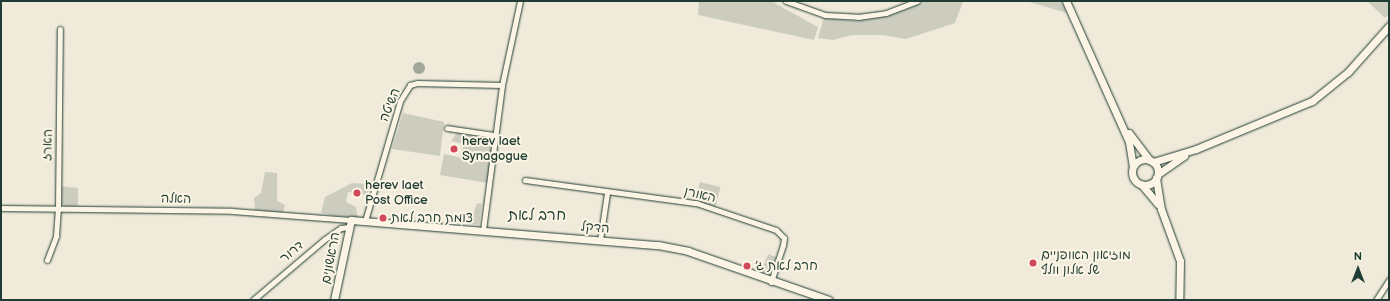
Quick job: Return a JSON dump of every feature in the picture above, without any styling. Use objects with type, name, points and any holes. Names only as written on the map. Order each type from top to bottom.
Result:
[{"type":"main road","points":[[1066,1],[1119,116],[1131,148],[1133,178],[1142,185],[1161,209]]},
{"type":"main road","points":[[1133,166],[1140,160],[1151,161],[1196,149],[1312,101],[1348,72],[1389,26]]},
{"type":"main road","points":[[1119,116],[1140,150],[1151,161],[1157,176],[1161,209],[1180,261],[1182,272],[1179,300]]},
{"type":"main road","points":[[1142,185],[1151,184],[1157,176],[1196,149]]},
{"type":"main road","name":"הדקל","points":[[350,224],[365,221],[600,240],[674,248],[771,282],[829,300]]},
{"type":"main road","name":"הראשונים","points":[[334,300],[350,224]]},
{"type":"street","points":[[482,230],[502,85],[520,1]]},
{"type":"street","points":[[786,1],[825,15],[858,17],[893,11],[917,1]]},
{"type":"street","name":"הארז","points":[[48,260],[56,236],[58,208],[60,29]]},
{"type":"street","name":"השיטה","points":[[365,221],[400,101],[410,85],[417,83],[502,85]]},
{"type":"street","points":[[447,128],[494,135]]},
{"type":"street","points":[[525,180],[607,193],[600,240]]},
{"type":"street","name":"האורן","points":[[607,193],[696,204],[776,230],[784,238],[771,282]]},
{"type":"street","name":"האלה","points":[[1,208],[232,211],[350,224]]},
{"type":"street","name":"דרור","points":[[253,300],[325,239],[341,228],[350,224]]},
{"type":"street","points":[[1376,300],[1389,280]]},
{"type":"shaded area","points":[[699,1],[771,1],[818,27],[814,40],[698,15]]},
{"type":"shaded area","points":[[924,1],[963,1],[955,23],[906,39],[882,35],[852,35],[833,40],[818,38],[824,17],[855,21],[902,11]]},
{"type":"shaded area","points":[[1026,1],[1061,1],[1067,13]]},
{"type":"shaded area","points":[[1367,1],[1389,1],[1389,14],[1385,18]]},
{"type":"shaded area","points":[[419,62],[423,64],[425,68],[423,72],[419,74],[415,72],[413,68],[415,64]]},
{"type":"shaded area","points":[[403,113],[444,122],[440,156],[392,149]]},
{"type":"shaded area","points":[[459,130],[494,135],[488,183],[440,175],[444,154],[462,158],[463,144],[451,141]]},
{"type":"shaded area","points":[[265,172],[277,173],[277,201],[285,205],[283,213],[255,210],[254,198],[261,193]]},
{"type":"shaded area","points":[[700,182],[720,187],[715,208],[695,203]]},
{"type":"shaded area","points":[[352,183],[371,184],[367,195],[348,192],[346,202],[356,207],[358,219],[337,217],[321,213],[325,197]]},
{"type":"shaded area","points":[[59,186],[78,188],[78,206],[66,206],[60,203]]},
{"type":"shaded area","points":[[477,203],[482,204],[479,225],[470,224]]},
{"type":"shaded area","points":[[768,254],[776,257],[769,276],[761,273]]},
{"type":"place","name":"herev laet Synagogue","points":[[454,149]]},
{"type":"place","name":"herev laet Post Office","points":[[357,193]]},
{"type":"place","name":"צומת חרב לאת","points":[[383,218]]},
{"type":"place","name":"מוזיאון האופניים של אלון וולף","points":[[1033,263]]},
{"type":"place","name":"חרב לאת ג׳","points":[[747,266]]},
{"type":"district","name":"חרב לאת","points":[[537,216]]}]
